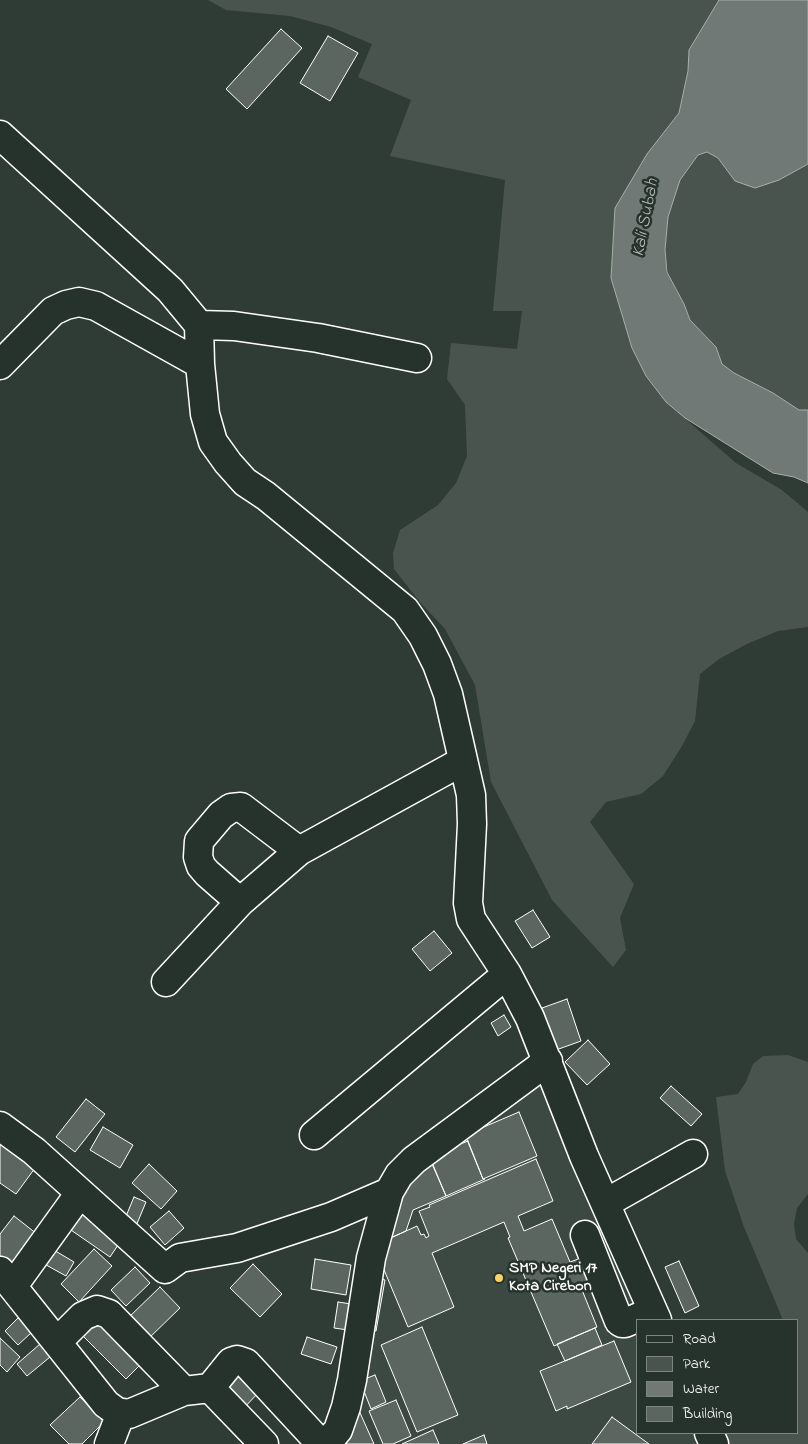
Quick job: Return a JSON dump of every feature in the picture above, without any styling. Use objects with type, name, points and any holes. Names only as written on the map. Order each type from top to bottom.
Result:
[{"type":"street","points":[[0,134],[170,290],[199,325],[200,364],[205,414],[213,442],[228,463],[245,482],[266,496],[405,610],[423,636],[437,664],[448,694],[471,795],[472,824],[468,903],[471,919],[507,974],[530,1018],[584,1156],[655,1316],[643,1319]]},
{"type":"street","points":[[0,365],[53,311],[66,305],[80,302],[96,306],[200,364]]},
{"type":"street","points":[[199,325],[234,326],[318,338],[418,358]]},
{"type":"street","points":[[166,982],[240,902],[299,851],[463,761]]},
{"type":"street","points":[[240,902],[207,873],[201,866],[198,857],[199,842],[221,815],[231,808],[241,808],[299,851]]},
{"type":"street","points":[[314,1135],[507,974]]},
{"type":"street","points":[[326,1444],[338,1430],[346,1407],[371,1258],[389,1192],[399,1175],[414,1160],[548,1061]]},
{"type":"street","points":[[0,1126],[34,1151],[165,1270],[180,1258],[237,1248],[331,1217],[389,1192]]},
{"type":"street","points":[[606,1203],[693,1154]]},
{"type":"street","points":[[80,1193],[6,1278],[106,1404],[117,1412],[129,1414],[197,1389],[231,1362],[237,1360],[246,1363],[321,1444]]},
{"type":"street","points":[[585,1235],[619,1321],[626,1323],[636,1321]]},
{"type":"street","points":[[57,1342],[83,1316],[97,1310],[109,1314],[264,1444]]},
{"type":"street","points":[[109,1444],[121,1413]]},
{"type":"shaded area","name":"SMP Negeri 17 Kota Cirebon","points":[[539,1075],[646,1319],[636,1319],[636,1434],[695,1434],[700,1444],[375,1444],[354,1397],[390,1195]]},
{"type":"green space","points":[[208,0],[719,0],[689,50],[688,71],[679,113],[647,154],[615,208],[611,278],[632,348],[646,376],[666,402],[736,463],[782,490],[808,512],[808,627],[778,631],[747,644],[719,659],[700,674],[695,721],[663,776],[641,794],[606,802],[590,822],[634,884],[620,918],[626,950],[613,967],[552,900],[491,782],[475,685],[445,629],[419,601],[394,569],[393,553],[400,530],[438,505],[456,483],[467,456],[465,405],[447,379],[451,343],[517,349],[522,311],[493,311],[505,180],[390,156],[411,100],[358,77],[372,44],[331,27],[290,16],[226,10]]},
{"type":"green space","points":[[707,152],[718,158],[735,181],[779,180],[808,164],[808,410],[799,410],[773,393],[734,373],[722,364],[716,347],[690,320],[668,272],[665,250],[668,217],[675,191],[680,180],[698,155]]},
{"type":"green space","points":[[788,1055],[808,1062],[808,1194],[797,1208],[794,1224],[796,1239],[808,1253],[808,1444],[728,1444],[723,1434],[798,1434],[798,1319],[783,1319],[744,1227],[725,1171],[716,1097],[738,1094],[746,1082],[753,1064],[763,1056]]},
{"type":"water","name":"Kali Subah","points":[[719,0],[808,0],[808,164],[779,180],[755,188],[735,181],[718,158],[707,152],[698,155],[680,180],[668,217],[665,250],[667,272],[684,304],[690,320],[716,347],[722,364],[734,373],[773,393],[799,410],[808,410],[808,483],[794,477],[773,473],[685,418],[666,402],[646,376],[632,348],[611,278],[615,208],[647,154],[679,113],[688,71],[689,50]]},
{"type":"building","points":[[281,29],[302,48],[247,109],[226,89]]},
{"type":"building","points":[[328,36],[358,53],[330,101],[300,83]]},
{"type":"building","points":[[533,910],[550,937],[532,948],[515,921]]},
{"type":"building","points":[[434,931],[452,953],[430,971],[412,949]]},
{"type":"building","points":[[567,999],[581,1041],[556,1050],[542,1008]]},
{"type":"building","points":[[504,1015],[511,1027],[498,1036],[491,1023]]},
{"type":"building","points":[[588,1040],[610,1064],[587,1085],[565,1062]]},
{"type":"building","points":[[671,1086],[702,1114],[691,1126],[660,1098]]},
{"type":"building","points":[[86,1099],[105,1114],[75,1152],[56,1137]]},
{"type":"building","points":[[519,1112],[537,1156],[483,1179],[465,1135]]},
{"type":"building","points":[[103,1127],[133,1145],[120,1168],[90,1150]]},
{"type":"building","points":[[0,1138],[38,1164],[16,1194],[0,1183]]},
{"type":"building","points":[[468,1141],[483,1179],[485,1179],[446,1196],[429,1157]]},
{"type":"building","points":[[536,1159],[553,1201],[518,1216],[524,1231],[552,1219],[570,1262],[581,1258],[590,1281],[580,1285],[597,1327],[554,1346],[508,1238],[510,1237],[504,1222],[432,1253],[454,1307],[408,1327],[377,1253],[390,1247],[386,1240],[417,1226],[421,1235],[424,1234],[426,1238],[429,1236],[419,1211]]},
{"type":"building","points":[[431,1160],[446,1196],[413,1210],[406,1231],[386,1240],[406,1178]]},
{"type":"building","points":[[149,1164],[177,1191],[161,1209],[132,1183]]},
{"type":"building","points":[[134,1197],[146,1202],[136,1226],[124,1221]]},
{"type":"building","points":[[80,1211],[122,1239],[110,1257],[68,1228]]},
{"type":"building","points":[[169,1211],[184,1228],[165,1245],[150,1227]]},
{"type":"building","points":[[14,1216],[42,1238],[11,1276],[0,1267],[0,1234]]},
{"type":"building","points":[[47,1246],[74,1262],[66,1276],[39,1261]]},
{"type":"building","points":[[94,1249],[112,1266],[79,1302],[61,1284]]},
{"type":"building","points":[[315,1259],[351,1265],[346,1295],[311,1289]]},
{"type":"building","points":[[679,1261],[699,1306],[685,1313],[665,1267]]},
{"type":"building","points":[[253,1264],[282,1294],[260,1317],[230,1288]]},
{"type":"building","points":[[135,1267],[150,1283],[126,1306],[111,1290]]},
{"type":"building","points":[[372,1277],[385,1280],[376,1331],[363,1329]]},
{"type":"building","points":[[160,1287],[180,1308],[146,1341],[126,1320]]},
{"type":"building","points":[[338,1302],[358,1305],[355,1331],[334,1328]]},
{"type":"building","points":[[101,1316],[145,1360],[126,1379],[82,1335]]},
{"type":"building","points":[[18,1318],[32,1332],[18,1345],[5,1331]]},
{"type":"building","points":[[422,1327],[458,1415],[417,1432],[381,1345]]},
{"type":"building","points":[[595,1328],[602,1345],[565,1361],[557,1344]]},
{"type":"building","points":[[307,1337],[337,1347],[331,1364],[301,1354]]},
{"type":"building","points":[[0,1338],[20,1357],[7,1372],[0,1365]]},
{"type":"building","points":[[614,1341],[631,1382],[567,1409],[567,1406],[556,1411],[540,1371]]},
{"type":"building","points":[[40,1344],[50,1357],[27,1376],[17,1364]]},
{"type":"building","points":[[235,1368],[260,1391],[241,1411],[216,1388]]},
{"type":"building","points":[[375,1375],[386,1402],[371,1409],[360,1381]]},
{"type":"building","points":[[80,1397],[104,1422],[82,1444],[69,1444],[50,1425]]},
{"type":"building","points":[[396,1400],[411,1436],[393,1444],[383,1444],[369,1411]]},
{"type":"building","points":[[357,1406],[374,1444],[344,1444]]},
{"type":"building","points":[[612,1417],[649,1444],[592,1444]]},
{"type":"building","points":[[433,1430],[439,1444],[402,1444]]},
{"type":"building","points":[[484,1435],[487,1444],[463,1444]]},
{"type":"place","name":"SMP Negeri 17 Kota Cirebon","points":[[499,1278]]}]
